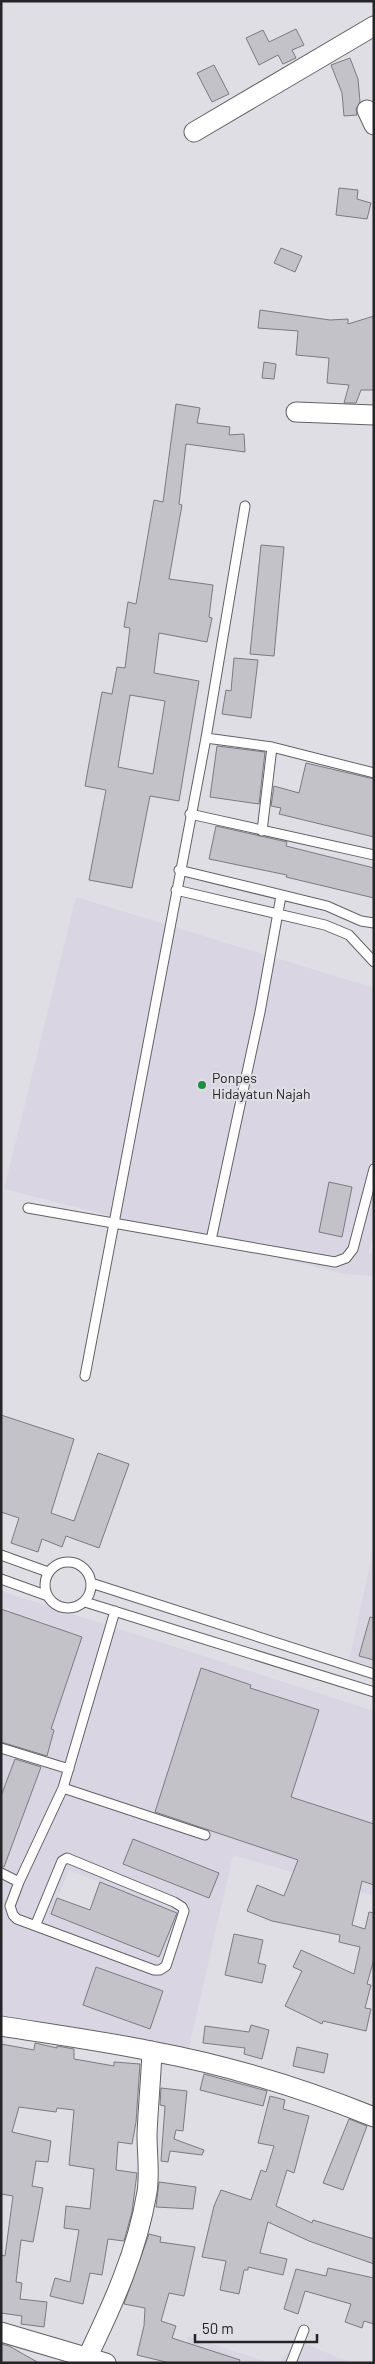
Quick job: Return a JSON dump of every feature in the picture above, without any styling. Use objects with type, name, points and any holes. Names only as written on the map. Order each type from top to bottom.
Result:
[{"type":"street","points":[[194,132],[374,26]]},
{"type":"street","points":[[296,412],[374,415]]},
{"type":"street","points":[[1,2026],[152,2051],[258,2076],[329,2099],[374,2117]]},
{"type":"street","points":[[87,2358],[120,2289],[136,2245],[142,2218],[149,2163],[147,2137],[152,2051]]},
{"type":"street","points":[[1,2332],[106,2363]]},
{"type":"lane","points":[[85,1376],[116,1224],[179,870],[206,738],[245,506]]},
{"type":"lane","points":[[206,738],[272,747],[374,773]]},
{"type":"lane","points":[[262,831],[272,747]]},
{"type":"lane","points":[[190,814],[374,855]]},
{"type":"lane","points":[[179,870],[327,906],[361,921],[374,923]]},
{"type":"lane","points":[[176,890],[325,925],[349,935],[374,962]]},
{"type":"lane","points":[[211,1240],[260,1012],[282,896]]},
{"type":"lane","points":[[349,935],[361,921]]},
{"type":"lane","points":[[28,1208],[336,1262],[346,1258],[353,1249],[374,1168]]},
{"type":"lane","points":[[1,1555],[48,1572]]},
{"type":"lane","points":[[61,1562],[77,1563],[89,1574],[91,1583],[91,1589],[84,1602],[70,1608],[61,1607],[54,1603],[48,1596],[45,1588],[48,1572],[61,1562]]},
{"type":"lane","points":[[1,1579],[48,1596]]},
{"type":"lane","points":[[91,1583],[374,1674]]},
{"type":"lane","points":[[84,1602],[374,1692]]},
{"type":"lane","points":[[36,1924],[62,1861],[67,1858],[174,1902],[182,1907],[184,1911],[166,1966],[157,1971],[36,1924],[18,1919],[11,1911],[10,1902],[63,1788],[115,1611]]},
{"type":"lane","points":[[1,1748],[69,1769]]},
{"type":"lane","points":[[63,1788],[205,1835]]},
{"type":"lane","points":[[1,1873],[20,1882]]},
{"type":"lane","points":[[291,2363],[304,2330]]},
{"type":"shaded area","name":"Ponpes Hidayatun Najah","points":[[76,897],[374,988],[374,1227],[369,1253],[374,1254],[374,1276],[344,1274],[4,1189]],"holes":[[[329,1182],[352,1187],[342,1237],[319,1232]]]},
{"type":"shaded area","points":[[374,1547],[374,1625],[368,1623],[359,1656],[374,1660],[374,1667],[349,1660]]},
{"type":"shaded area","points":[[1,1591],[374,1711],[374,1824],[291,1797],[319,1710],[267,1694],[222,1835],[374,1885],[374,1896],[233,1855],[188,2052],[1,2018],[1,1853],[8,1855],[41,1766],[16,1757],[1,1796],[1,1745],[46,1759],[54,1730],[1,1714],[22,1708],[49,1624],[23,1616],[1,1684],[1,1641],[11,1610],[1,1607]],"holes":[[[58,1629],[82,1637],[54,1720]],[[201,1669],[251,1685],[205,1828],[155,1811]],[[133,1839],[218,1872],[209,1898],[123,1865]],[[69,1870],[176,1913],[51,1914]],[[144,1984],[163,1991],[157,2008],[138,2001]],[[88,1988],[134,2004],[128,2021],[83,2005]],[[136,2006],[155,2012],[150,2029],[131,2022]]]},
{"type":"shaded area","points":[[188,2336],[271,2363],[181,2363]]},
{"type":"shaded area","points":[[299,2341],[351,2363],[279,2363]]},
{"type":"building","points":[[296,29],[304,45],[292,50],[296,58],[283,64],[278,55],[259,65],[246,38],[263,30],[269,42]]},
{"type":"building","points":[[350,58],[358,79],[360,102],[356,109],[357,115],[344,116],[342,93],[331,65]]},
{"type":"building","points":[[214,65],[229,94],[212,102],[197,73]]},
{"type":"building","points":[[339,188],[358,190],[357,199],[371,203],[367,219],[336,215]]},
{"type":"building","points":[[281,248],[302,256],[295,272],[274,263]]},
{"type":"building","points":[[260,310],[330,320],[348,319],[348,324],[374,316],[374,390],[361,390],[356,403],[344,403],[349,385],[327,383],[329,358],[296,355],[298,331],[258,328]]},
{"type":"building","points":[[264,362],[276,364],[274,379],[262,378]]},
{"type":"building","points":[[176,404],[200,408],[197,423],[230,427],[229,435],[244,434],[245,452],[186,444],[179,504],[182,505],[169,579],[213,585],[209,617],[212,618],[207,642],[159,633],[154,673],[199,681],[179,801],[150,796],[132,888],[89,880],[106,790],[85,786],[102,692],[112,694],[117,667],[125,668],[130,628],[124,627],[128,602],[136,604],[154,500],[163,502]],"holes":[[[130,695],[165,701],[153,774],[118,767]]]},
{"type":"building","points":[[261,545],[284,547],[274,656],[250,654]]},
{"type":"building","points":[[234,658],[258,660],[251,718],[222,714],[226,690],[231,691]]},
{"type":"building","points":[[217,746],[265,752],[259,804],[210,797]]},
{"type":"building","points":[[306,763],[374,779],[374,837],[279,814],[281,808],[271,806],[274,786],[299,793]]},
{"type":"building","points":[[216,826],[287,842],[286,846],[374,868],[374,898],[286,877],[287,875],[209,859]]},
{"type":"building","points":[[329,1182],[352,1187],[342,1237],[319,1232]]},
{"type":"building","points":[[1,1415],[74,1439],[51,1513],[74,1521],[98,1453],[129,1464],[99,1548],[66,1536],[62,1547],[42,1539],[38,1552],[11,1543],[19,1518],[1,1512]]},
{"type":"building","points":[[1,1609],[82,1637],[51,1729],[54,1730],[47,1756],[1,1742]]},
{"type":"building","points":[[370,1617],[374,1618],[374,1660],[359,1656]]},
{"type":"building","points":[[201,1668],[251,1685],[250,1688],[319,1710],[291,1797],[374,1824],[374,1885],[362,1881],[352,1925],[365,1929],[369,1912],[374,1913],[374,1959],[367,1984],[371,1985],[365,2008],[371,2009],[366,2031],[323,2021],[322,2024],[285,2006],[302,1971],[293,1967],[301,1950],[354,1974],[360,1947],[339,1942],[340,1935],[272,1921],[247,1911],[257,1885],[284,1896],[298,1860],[155,1812]]},
{"type":"building","points":[[15,1759],[41,1767],[4,1867],[1,1867],[1,1796]]},
{"type":"building","points":[[133,1839],[219,1873],[209,1898],[123,1864]]},
{"type":"building","points":[[100,1882],[177,1913],[159,1957],[51,1914],[57,1898],[90,1910]]},
{"type":"building","points":[[234,1934],[263,1940],[258,1963],[266,1965],[262,1983],[225,1975]]},
{"type":"building","points":[[96,1967],[163,1991],[150,2029],[83,2005]]},
{"type":"building","points":[[251,2025],[269,2030],[262,2059],[244,2054],[245,2048],[203,2043],[205,2026],[249,2032]]},
{"type":"building","points":[[35,2043],[57,2048],[57,2046],[74,2049],[74,2059],[114,2066],[114,2062],[140,2064],[136,2122],[132,2144],[118,2142],[116,2170],[137,2173],[132,2212],[124,2241],[108,2239],[102,2275],[90,2273],[83,2304],[50,2296],[55,2278],[70,2282],[79,2230],[64,2228],[66,2206],[90,2209],[94,2169],[69,2165],[74,2110],[57,2108],[56,2112],[19,2107],[12,2132],[51,2141],[48,2162],[36,2161],[32,2186],[43,2188],[33,2242],[21,2240],[16,2282],[22,2283],[20,2299],[47,2302],[44,2327],[21,2324],[22,2316],[1,2313],[1,2255],[5,2256],[13,2196],[1,2194],[1,2044],[34,2050]]},
{"type":"building","points":[[297,2047],[328,2054],[324,2073],[293,2066]]},
{"type":"building","points":[[204,2074],[267,2091],[263,2106],[200,2090]]},
{"type":"building","points":[[161,2088],[187,2091],[183,2131],[176,2130],[174,2139],[204,2150],[202,2155],[170,2151],[168,2162],[161,2161],[165,2106],[160,2105]]},
{"type":"building","points":[[270,2096],[285,2100],[283,2109],[309,2116],[294,2173],[287,2170],[276,2206],[312,2223],[313,2220],[374,2239],[374,2264],[309,2241],[268,2222],[260,2253],[287,2259],[283,2275],[248,2267],[248,2270],[244,2270],[239,2294],[220,2290],[226,2261],[202,2257],[214,2206],[221,2190],[251,2200],[261,2170],[266,2172],[274,2146],[258,2143]]},
{"type":"building","points":[[349,2119],[367,2126],[343,2190],[323,2183]]},
{"type":"building","points":[[159,2182],[196,2187],[193,2209],[156,2207]]},
{"type":"building","points":[[149,2234],[161,2237],[160,2242],[195,2247],[184,2296],[169,2293],[161,2321],[176,2326],[172,2338],[240,2360],[239,2363],[170,2363],[137,2355],[144,2326],[145,2308],[124,2304]]},
{"type":"building","points":[[328,2268],[374,2278],[374,2324],[364,2321],[362,2328],[345,2322],[351,2304],[305,2291],[298,2314],[284,2309],[296,2269],[326,2276]]},
{"type":"building","points":[[1,2344],[9,2346],[39,2363],[1,2363]]},
{"type":"place","name":"Ponpes Hidayatun Najah","points":[[202,1085]]}]
